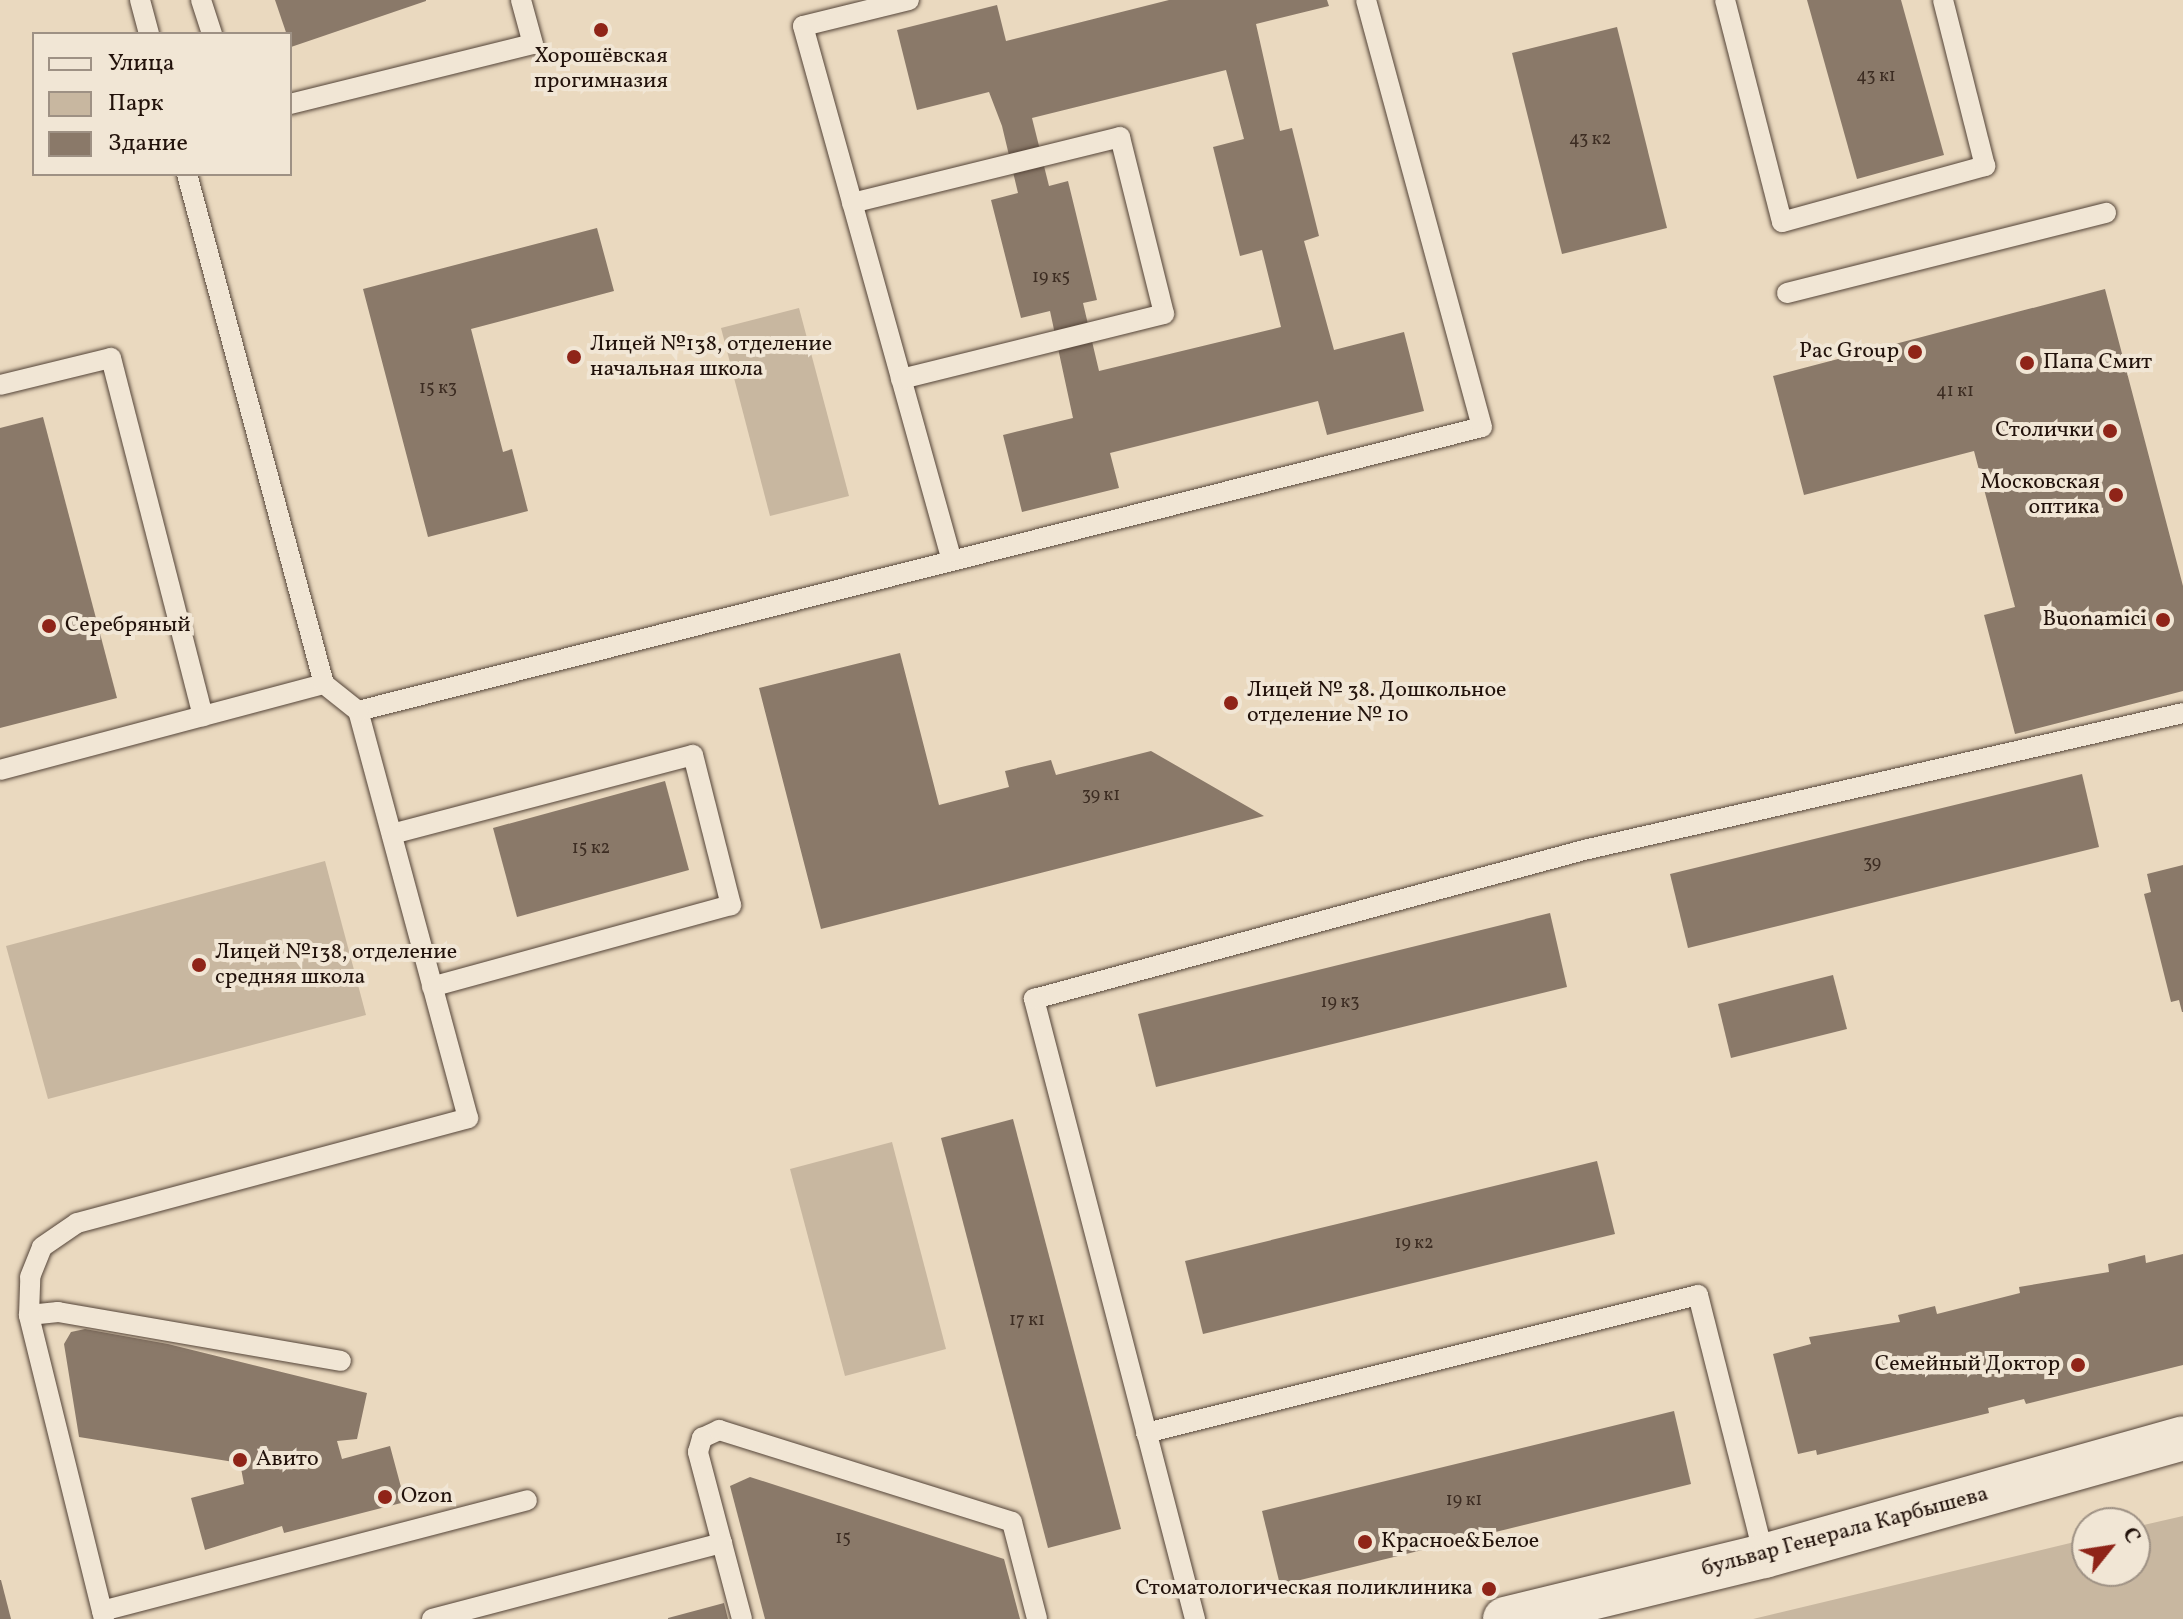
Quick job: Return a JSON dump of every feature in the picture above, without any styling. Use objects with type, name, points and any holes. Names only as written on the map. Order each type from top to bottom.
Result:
[{"type":"street","name":"бульвар Генерала Карбышева","points":[[1505,1619],[1764,1556],[2183,1438]]},
{"type":"lane","points":[[140,0],[148,32]]},
{"type":"lane","points":[[201,0],[211,32]]},
{"type":"lane","points":[[292,104],[533,44],[521,0]]},
{"type":"lane","points":[[909,0],[803,26],[952,561]]},
{"type":"lane","points":[[358,711],[1482,427],[1366,0]]},
{"type":"lane","points":[[1725,0],[1782,222],[1985,166],[1943,0]]},
{"type":"lane","points":[[852,203],[1120,137],[1164,314],[901,379]]},
{"type":"lane","points":[[188,176],[324,684],[358,711],[468,1118],[77,1223],[42,1247],[30,1277],[29,1315],[103,1615],[527,1500]]},
{"type":"lane","points":[[1787,293],[2106,213]]},
{"type":"lane","points":[[0,385],[111,358],[203,716]]},
{"type":"lane","points":[[0,770],[324,684]]},
{"type":"lane","points":[[1195,1619],[1034,999],[1584,850],[2183,713]]},
{"type":"lane","points":[[392,834],[693,755],[731,905],[432,987]]},
{"type":"lane","points":[[1146,1433],[1698,1295],[1764,1556]]},
{"type":"lane","points":[[29,1315],[58,1312],[341,1361]]},
{"type":"lane","points":[[742,1619],[698,1452],[702,1438],[719,1430],[1012,1522],[1037,1619]]},
{"type":"lane","points":[[432,1619],[722,1543]]},
{"type":"green space","points":[[799,308],[849,496],[770,516],[721,328]]},
{"type":"green space","points":[[325,861],[366,1015],[48,1099],[6,946]]},
{"type":"green space","points":[[892,1142],[946,1349],[845,1376],[790,1169]]},
{"type":"green space","points":[[2183,1516],[2183,1619],[1753,1619],[2071,1543],[2071,1587],[2151,1587],[2151,1523]]},
{"type":"building","points":[[275,0],[426,0],[292,47],[292,32],[286,32]]},
{"type":"building","points":[[1169,0],[1327,0],[1329,6],[1256,24],[1280,131],[1292,128],[1319,236],[1304,241],[1334,350],[1404,332],[1424,411],[1327,435],[1318,401],[1110,453],[1119,488],[1022,512],[1003,435],[1073,418],[1050,311],[1021,318],[991,200],[1018,193],[1002,126],[989,92],[917,110],[897,30],[997,5],[1006,41]],"holes":[[[1226,70],[1244,139],[1213,147],[1240,256],[1262,250],[1281,327],[1099,371],[1083,303],[1097,300],[1068,181],[1049,186],[1032,118]]]},
{"type":"building","points":[[1807,0],[1901,0],[1944,155],[1857,179]]},
{"type":"building","points":[[1617,27],[1667,228],[1562,254],[1512,53]]},
{"type":"building","points":[[597,228],[614,291],[471,329],[503,452],[512,449],[528,511],[428,537],[363,289]]},
{"type":"building","points":[[2105,289],[2183,586],[2183,691],[2015,734],[1984,615],[2015,607],[1974,451],[1804,495],[1773,376]]},
{"type":"building","name":"Серебряный","points":[[43,417],[117,698],[0,728],[0,428]]},
{"type":"building","points":[[900,653],[939,805],[1009,787],[1005,771],[1051,760],[1056,775],[1151,751],[1264,816],[821,929],[759,688]]},
{"type":"building","points":[[2082,774],[2099,847],[1688,948],[1670,874]]},
{"type":"building","points":[[665,781],[689,870],[517,917],[493,828]]},
{"type":"building","points":[[2183,865],[2182,1012],[2179,1000],[2171,1002],[2144,894],[2151,892],[2147,874]]},
{"type":"building","points":[[1550,913],[1567,987],[1156,1087],[1138,1014]]},
{"type":"building","points":[[1833,975],[1847,1029],[1731,1058],[1718,1004]]},
{"type":"building","points":[[1013,1119],[1121,1529],[1048,1548],[941,1138]]},
{"type":"building","points":[[1597,1161],[1615,1234],[1203,1334],[1185,1261]]},
{"type":"building","points":[[2183,1254],[2183,1365],[2026,1404],[2024,1399],[1988,1408],[1989,1413],[1817,1455],[1816,1450],[1798,1454],[1773,1354],[1811,1344],[1809,1337],[1900,1322],[1898,1315],[1935,1306],[1937,1314],[2020,1293],[2019,1287],[2109,1272],[2108,1264],[2145,1255],[2146,1263]]},
{"type":"building","points":[[85,1329],[168,1344],[367,1393],[357,1439],[337,1441],[342,1459],[390,1446],[405,1502],[284,1533],[282,1526],[205,1550],[191,1498],[244,1484],[240,1463],[79,1437],[64,1344],[71,1332]]},
{"type":"building","points":[[1674,1411],[1691,1484],[1280,1585],[1262,1511]]},
{"type":"building","points":[[750,1477],[1004,1559],[1020,1619],[765,1619],[730,1486]]},
{"type":"building","points":[[1,1580],[11,1619],[0,1619]]},
{"type":"building","points":[[724,1603],[728,1619],[668,1619],[668,1618]]},
{"type":"place","name":"Хорошёвская прогимназия","points":[[601,30]]},
{"type":"place","name":"Pac Group","points":[[1915,352]]},
{"type":"place","name":"Лицей №138, отделение начальная школа","points":[[574,357]]},
{"type":"place","name":"Папа Смит","points":[[2027,363]]},
{"type":"place","name":"Столички","points":[[2110,431]]},
{"type":"place","name":"Московская оптика","points":[[2116,495]]},
{"type":"place","name":"Buonamici","points":[[2163,620]]},
{"type":"place","name":"Серебряный","points":[[49,626]]},
{"type":"place","name":"Лицей № 38. Дошкольное отделение № 10","points":[[1231,703]]},
{"type":"place","name":"Лицей №138, отделение средняя школа","points":[[199,965]]},
{"type":"place","name":"Семейный Доктор","points":[[2078,1365]]},
{"type":"place","name":"Авито","points":[[240,1460]]},
{"type":"place","name":"Ozon","points":[[385,1497]]},
{"type":"place","name":"Красное&Белое","points":[[1365,1542]]},
{"type":"place","name":"Стоматологическая поликлиника","points":[[1489,1589]]}]
